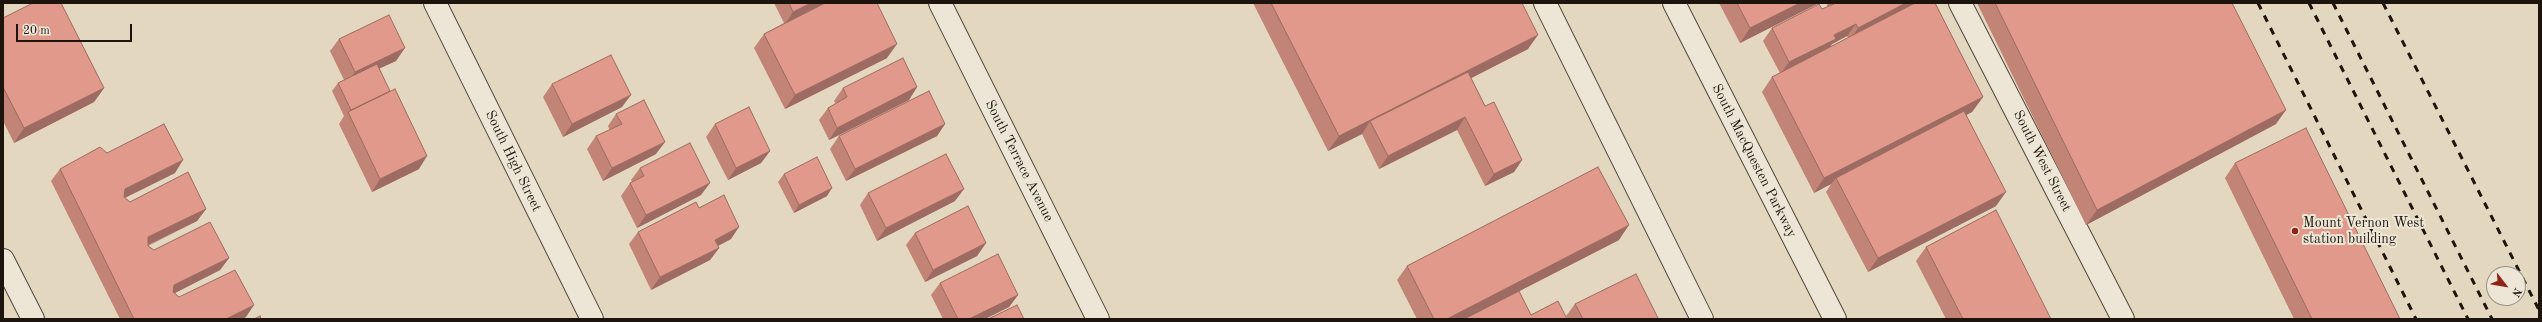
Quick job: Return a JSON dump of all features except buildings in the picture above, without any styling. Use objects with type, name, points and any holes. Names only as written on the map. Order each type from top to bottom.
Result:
[{"type":"street","name":"South High Street","points":[[435,3],[592,319]]},
{"type":"street","name":"South Terrace Avenue","points":[[940,3],[1098,319]]},
{"type":"street","points":[[1545,3],[1702,319]]},
{"type":"street","name":"South MacQuesten Parkway","points":[[1674,3],[1835,319]]},
{"type":"street","name":"South West Street","points":[[1960,3],[2123,319]]},
{"type":"street","points":[[3,260],[33,319]]},
{"type":"railway","points":[[2258,3],[2416,319]]},
{"type":"railway","points":[[2309,3],[2468,319]]},
{"type":"railway","points":[[2333,3],[2492,319]]},
{"type":"railway","points":[[2383,3],[2539,310]]},
{"type":"place","name":"Mount Vernon West station building","points":[[2295,231]]}]
